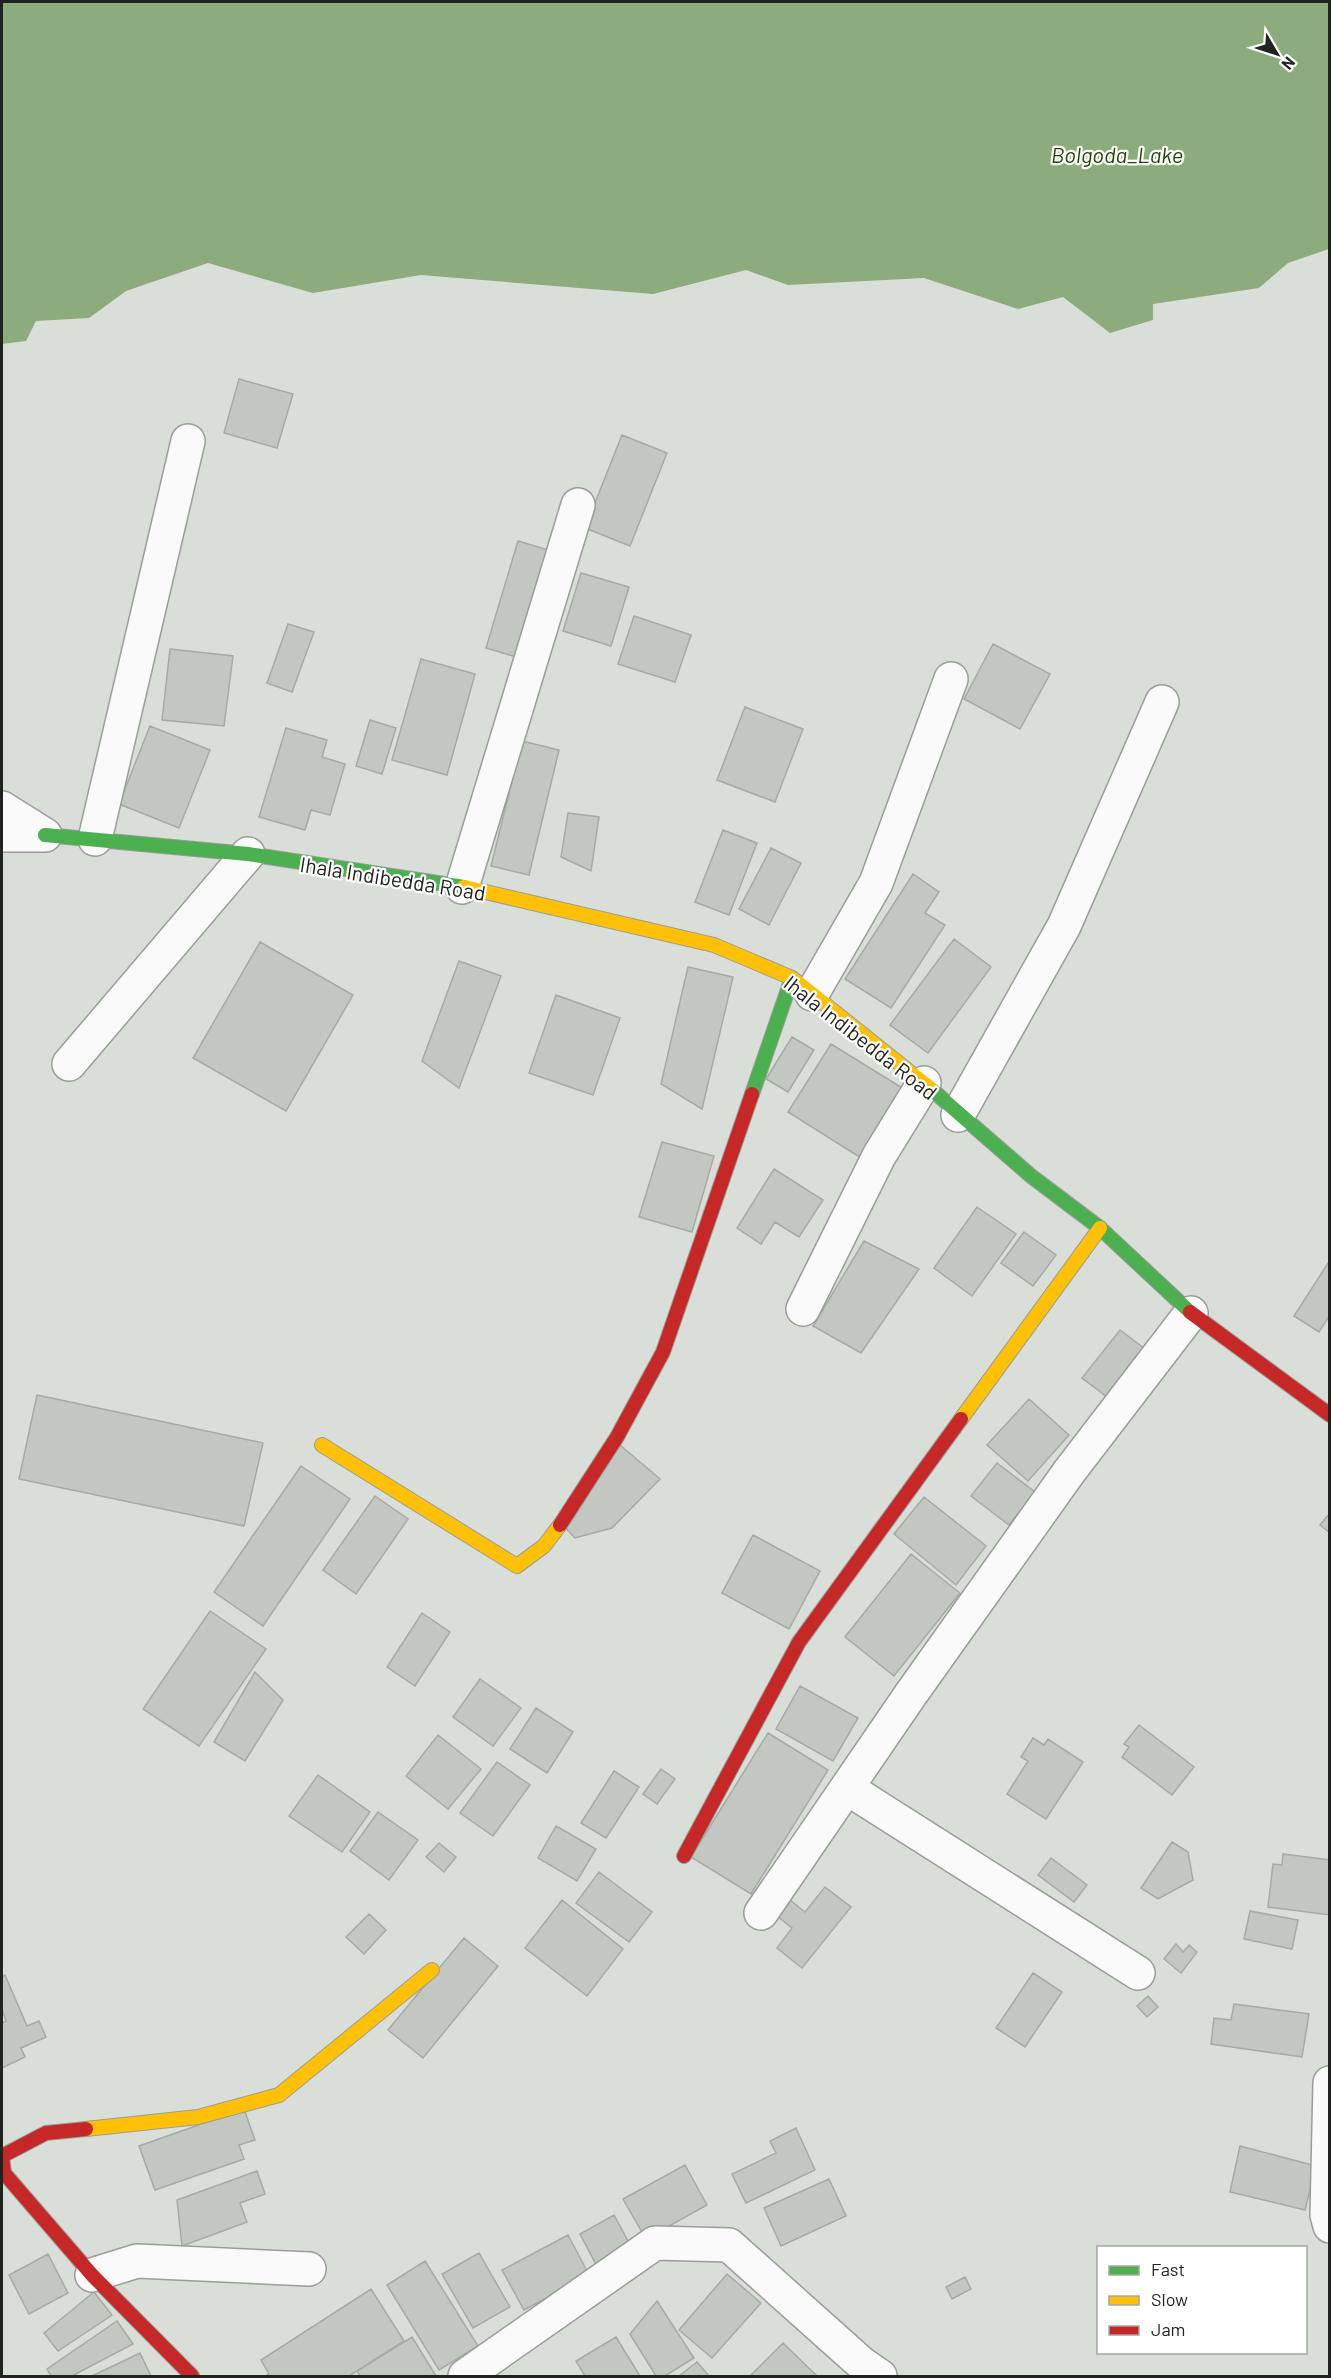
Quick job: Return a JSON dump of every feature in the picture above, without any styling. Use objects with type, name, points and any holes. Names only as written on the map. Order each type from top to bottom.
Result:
[{"type":"street","points":[[95,839],[188,441]]},
{"type":"street","points":[[462,887],[578,505]]},
{"type":"street","points":[[322,1445],[517,1566],[544,1546],[617,1437],[663,1352],[802,986],[876,883],[951,679]]},
{"type":"street","points":[[958,1115],[1064,926],[1162,702]]},
{"type":"street","name":"Ihala Indibedda Road","points":[[2,808],[45,835]]},
{"type":"street","name":"Ihala Indibedda Road","points":[[2,835],[45,835],[248,854],[462,887],[714,945],[802,986],[924,1083],[958,1115],[1031,1176],[1100,1228],[1191,1313],[1329,1416]]},
{"type":"street","points":[[69,1064],[248,854]]},
{"type":"street","points":[[803,1309],[879,1156],[924,1083]]},
{"type":"street","points":[[684,1856],[799,1642],[1100,1228]]},
{"type":"street","points":[[761,1913],[1069,1472],[1191,1313]]},
{"type":"street","points":[[847,1788],[1138,1973]]},
{"type":"street","points":[[192,2376],[92,2275],[3,2173],[2,2156],[46,2133],[198,2117],[279,2095],[432,1970]]},
{"type":"street","points":[[1329,2083],[1327,2215],[1329,2226]]},
{"type":"street","points":[[465,2376],[655,2243],[729,2245],[861,2363],[880,2376]]},
{"type":"street","points":[[92,2275],[137,2261],[309,2268]]},
{"type":"water","name":"Bolgoda_Lake","points":[[2,2],[1329,2],[1329,249],[1288,263],[1259,288],[1153,304],[1153,320],[1110,333],[1063,297],[1018,309],[924,278],[788,285],[746,270],[653,294],[421,275],[313,293],[208,263],[126,291],[89,318],[36,321],[26,341],[2,344]]},
{"type":"building","points":[[239,379],[293,394],[277,448],[224,433]]},
{"type":"building","points":[[622,435],[667,453],[630,546],[585,528]]},
{"type":"building","points":[[518,541],[555,552],[523,659],[486,648]]},
{"type":"building","points":[[581,573],[629,587],[611,646],[563,631]]},
{"type":"building","points":[[634,616],[691,635],[675,682],[618,664]]},
{"type":"building","points":[[288,624],[314,632],[292,692],[267,683]]},
{"type":"building","points":[[993,644],[1050,674],[1020,729],[964,699]]},
{"type":"building","points":[[170,649],[233,656],[224,726],[162,720]]},
{"type":"building","points":[[421,659],[475,674],[447,775],[392,760]]},
{"type":"building","points":[[745,707],[803,729],[775,802],[717,780]]},
{"type":"building","points":[[370,720],[396,728],[382,774],[356,766]]},
{"type":"building","points":[[150,726],[210,750],[179,828],[119,804]]},
{"type":"building","points":[[286,728],[327,740],[322,757],[345,764],[330,815],[311,810],[305,830],[259,817]]},
{"type":"building","points":[[522,741],[559,750],[529,875],[491,866]]},
{"type":"building","points":[[568,813],[599,817],[591,871],[561,857]]},
{"type":"building","points":[[723,830],[757,843],[729,915],[695,902]]},
{"type":"building","points":[[771,848],[801,863],[769,925],[739,909]]},
{"type":"building","points":[[913,874],[939,892],[925,913],[945,925],[891,1008],[845,979]]},
{"type":"building","points":[[954,939],[991,967],[928,1053],[890,1025]]},
{"type":"building","points":[[260,942],[353,995],[286,1111],[193,1058]]},
{"type":"building","points":[[459,961],[501,976],[459,1088],[422,1061]]},
{"type":"building","points":[[688,967],[733,977],[702,1109],[661,1084]]},
{"type":"building","points":[[556,995],[620,1018],[593,1095],[529,1073]]},
{"type":"building","points":[[792,1037],[814,1050],[788,1092],[766,1079]]},
{"type":"building","points":[[831,1044],[904,1089],[861,1158],[788,1112]]},
{"type":"building","points":[[662,1142],[714,1156],[692,1232],[639,1217]]},
{"type":"building","points":[[774,1169],[823,1200],[799,1237],[775,1222],[761,1244],[737,1228]]},
{"type":"building","points":[[977,1207],[1016,1234],[972,1296],[934,1268]]},
{"type":"building","points":[[1024,1232],[1056,1255],[1033,1286],[1001,1263]]},
{"type":"building","points":[[864,1241],[919,1269],[861,1353],[813,1326]]},
{"type":"building","points":[[1330,1260],[1330,1315],[1319,1332],[1294,1316]]},
{"type":"building","points":[[1120,1330],[1149,1352],[1111,1400],[1082,1378]]},
{"type":"building","points":[[37,1395],[263,1443],[244,1526],[19,1479]]},
{"type":"building","points":[[1029,1399],[1069,1435],[1028,1481],[987,1445]]},
{"type":"building","points":[[620,1445],[660,1479],[612,1528],[575,1538],[562,1524]]},
{"type":"building","points":[[997,1463],[1035,1492],[1009,1525],[971,1496]]},
{"type":"building","points":[[301,1466],[350,1499],[263,1626],[214,1592]]},
{"type":"building","points":[[375,1496],[408,1519],[356,1594],[323,1570]]},
{"type":"building","points":[[924,1497],[986,1546],[956,1585],[894,1534]]},
{"type":"building","points":[[1330,1513],[1330,1533],[1320,1525]]},
{"type":"building","points":[[753,1535],[820,1571],[789,1629],[722,1593]]},
{"type":"building","points":[[911,1554],[960,1593],[894,1676],[845,1637]]},
{"type":"building","points":[[210,1611],[266,1649],[199,1746],[143,1709]]},
{"type":"building","points":[[422,1613],[450,1632],[415,1686],[387,1667]]},
{"type":"building","points":[[255,1672],[283,1700],[245,1761],[214,1742]]},
{"type":"building","points":[[480,1679],[521,1708],[493,1746],[453,1717]]},
{"type":"building","points":[[800,1686],[858,1718],[833,1761],[776,1729]]},
{"type":"building","points":[[536,1708],[573,1732],[547,1773],[510,1749]]},
{"type":"building","points":[[1139,1725],[1194,1767],[1172,1795],[1122,1757],[1129,1747],[1124,1744]]},
{"type":"building","points":[[768,1733],[828,1770],[751,1894],[691,1857]]},
{"type":"building","points":[[438,1735],[481,1769],[448,1809],[406,1776]]},
{"type":"building","points":[[1033,1738],[1044,1745],[1048,1739],[1083,1762],[1046,1819],[1007,1794],[1028,1761],[1021,1757]]},
{"type":"building","points":[[497,1762],[530,1785],[493,1836],[460,1813]]},
{"type":"building","points":[[661,1769],[675,1779],[657,1804],[643,1794]]},
{"type":"building","points":[[614,1771],[639,1787],[606,1838],[581,1823]]},
{"type":"building","points":[[318,1775],[370,1812],[342,1852],[289,1816]]},
{"type":"building","points":[[378,1812],[418,1840],[389,1880],[350,1851]]},
{"type":"building","points":[[556,1826],[596,1849],[577,1881],[538,1858]]},
{"type":"building","points":[[1172,1842],[1188,1852],[1193,1880],[1158,1899],[1141,1888]]},
{"type":"building","points":[[439,1843],[456,1857],[444,1872],[426,1857]]},
{"type":"building","points":[[1283,1854],[1330,1860],[1330,1915],[1268,1907],[1273,1864],[1282,1865]]},
{"type":"building","points":[[1051,1858],[1087,1885],[1074,1902],[1038,1875]]},
{"type":"building","points":[[599,1872],[652,1912],[629,1942],[576,1903]]},
{"type":"building","points":[[825,1887],[851,1907],[802,1968],[777,1948],[792,1928],[767,1908],[780,1892],[805,1912]]},
{"type":"building","points":[[562,1900],[623,1949],[587,1996],[525,1948]]},
{"type":"building","points":[[1250,1911],[1298,1920],[1292,1949],[1244,1939]]},
{"type":"building","points":[[369,1914],[386,1930],[364,1954],[346,1937]]},
{"type":"building","points":[[464,1938],[498,1966],[423,2058],[388,2030]]},
{"type":"building","points":[[1176,1944],[1183,1952],[1189,1945],[1197,1952],[1181,1973],[1164,1959]]},
{"type":"building","points":[[1033,1973],[1062,1992],[1025,2047],[996,2028]]},
{"type":"building","points":[[5,1975],[27,2026],[39,2021],[46,2037],[21,2048],[25,2057],[2,2068],[2,2023],[6,2021],[2,2009],[2,1977]]},
{"type":"building","points":[[1148,1996],[1158,2007],[1147,2017],[1137,2006]]},
{"type":"building","points":[[1234,2004],[1309,2014],[1302,2057],[1211,2044],[1214,2018],[1231,2020]]},
{"type":"building","points":[[244,2109],[255,2140],[239,2145],[244,2159],[155,2190],[139,2146]]},
{"type":"building","points":[[796,2128],[815,2170],[746,2203],[732,2174],[776,2153],[770,2141]]},
{"type":"building","points":[[1240,2146],[1316,2166],[1305,2210],[1230,2192]]},
{"type":"building","points":[[685,2165],[707,2205],[646,2239],[623,2199]]},
{"type":"building","points":[[257,2171],[265,2194],[240,2203],[247,2222],[182,2246],[177,2200]]},
{"type":"building","points":[[829,2179],[846,2216],[781,2246],[764,2208]]},
{"type":"building","points":[[614,2215],[635,2254],[600,2272],[580,2234]]},
{"type":"building","points":[[568,2235],[589,2275],[524,2310],[502,2270]]},
{"type":"building","points":[[479,2253],[510,2307],[473,2328],[442,2274]]},
{"type":"building","points":[[48,2254],[68,2293],[29,2314],[9,2275]]},
{"type":"building","points":[[425,2261],[478,2346],[439,2370],[387,2285]]},
{"type":"building","points":[[727,2274],[761,2303],[712,2358],[679,2330]]},
{"type":"building","points":[[965,2277],[971,2289],[952,2299],[946,2287]]},
{"type":"building","points":[[371,2289],[404,2341],[349,2376],[265,2376],[269,2374],[261,2360]]},
{"type":"building","points":[[94,2292],[112,2315],[58,2351],[44,2333]]},
{"type":"building","points":[[657,2301],[694,2358],[665,2376],[656,2376],[630,2334]]},
{"type":"building","points":[[117,2321],[133,2344],[72,2376],[51,2376],[47,2369]]},
{"type":"building","points":[[412,2337],[436,2376],[360,2376],[357,2371]]},
{"type":"building","points":[[616,2337],[640,2376],[585,2376],[576,2361]]},
{"type":"building","points":[[783,2343],[817,2376],[750,2376]]},
{"type":"building","points":[[140,2353],[151,2376],[92,2376]]},
{"type":"building","points":[[697,2362],[709,2376],[679,2376]]},
{"type":"traffic: fast","points":[[45,835],[248,854],[464,887]]},
{"type":"traffic: fast","points":[[752,1094],[792,978]]},
{"type":"traffic: fast","points":[[931,1089],[1031,1176],[1100,1228],[1190,1312]]},
{"type":"traffic: slow","points":[[464,887],[714,945],[792,978],[931,1089]]},
{"type":"traffic: slow","points":[[961,1419],[1100,1228]]},
{"type":"traffic: slow","points":[[322,1445],[517,1566],[544,1546],[560,1525]]},
{"type":"traffic: slow","points":[[86,2129],[198,2117],[279,2095],[432,1970]]},
{"type":"traffic: jam","points":[[560,1525],[617,1437],[663,1352],[752,1094]]},
{"type":"traffic: jam","points":[[1190,1312],[1330,1415]]},
{"type":"traffic: jam","points":[[684,1856],[799,1642],[961,1419]]},
{"type":"traffic: jam","points":[[86,2129],[46,2133],[2,2156],[4,2173],[92,2275],[192,2376]]}]
